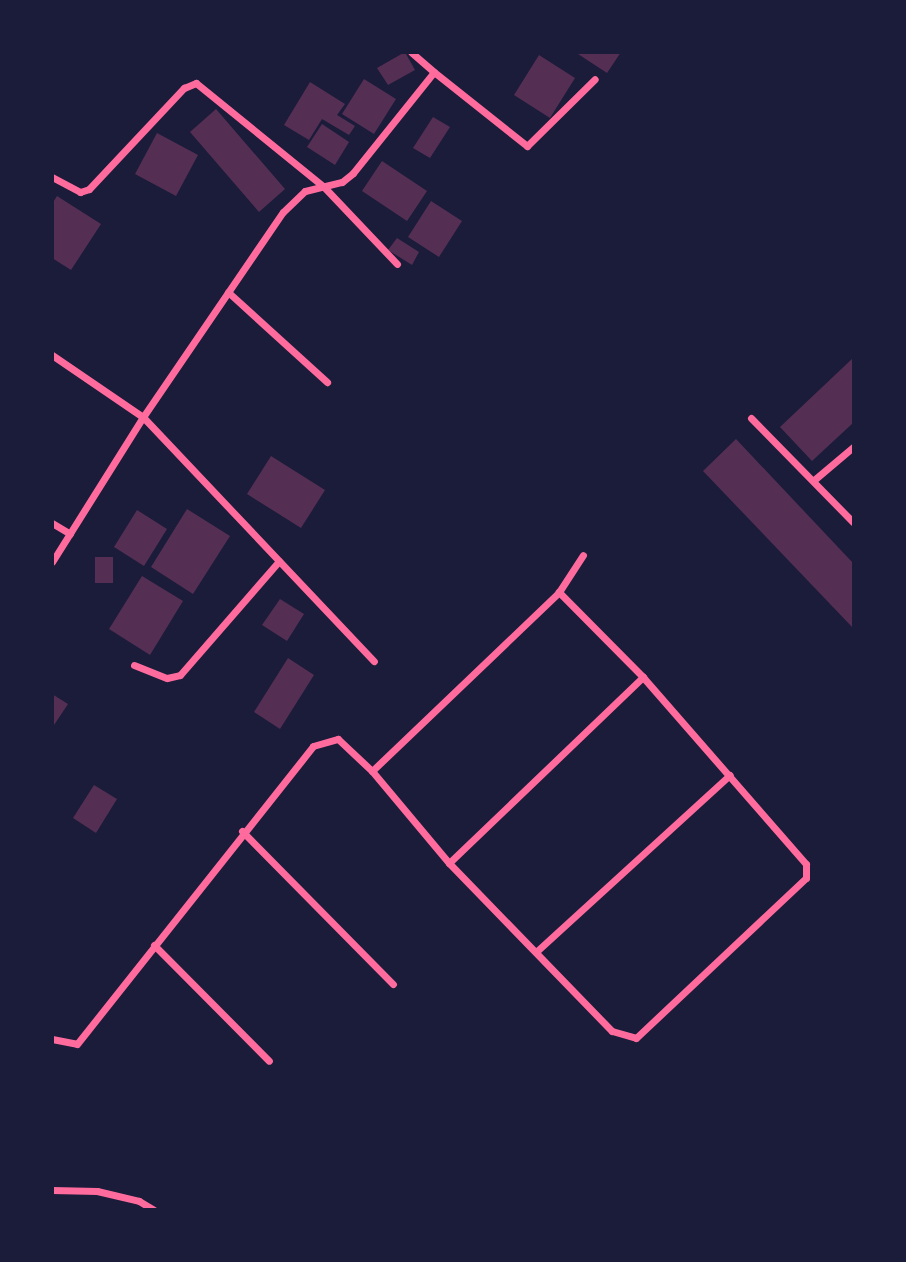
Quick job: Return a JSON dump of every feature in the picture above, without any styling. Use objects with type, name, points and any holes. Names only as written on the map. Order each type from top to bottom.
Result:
[{"type":"street","points":[[411,52],[527,146],[594,79]]},
{"type":"street","points":[[52,562],[143,417],[296,197],[353,173],[433,72]]},
{"type":"street","points":[[52,177],[80,192],[89,189],[184,88],[196,83],[324,187],[397,264]]},
{"type":"street","points":[[228,292],[327,382]]},
{"type":"street","points":[[52,355],[143,417],[374,661]]},
{"type":"street","points":[[751,418],[853,522]]},
{"type":"street","points":[[814,480],[853,447]]},
{"type":"street","points":[[52,523],[70,534]]},
{"type":"street","points":[[372,771],[559,592],[583,555]]},
{"type":"street","points":[[134,665],[167,678],[180,675],[279,561]]},
{"type":"street","points":[[52,1038],[77,1044],[242,831],[313,746],[338,739],[372,771],[449,863],[612,1031],[636,1038],[806,878],[806,864],[800,852],[643,677],[559,592]]},
{"type":"street","points":[[449,863],[643,677]]},
{"type":"street","points":[[537,951],[730,775]]},
{"type":"street","points":[[242,831],[393,984]]},
{"type":"street","points":[[155,944],[269,1061]]},
{"type":"street","points":[[52,1190],[97,1191],[154,1209]]},
{"type":"building","points":[[405,52],[415,70],[388,85],[377,68]]},
{"type":"building","points":[[575,52],[621,52],[607,73]]},
{"type":"building","points":[[539,55],[575,78],[550,118],[514,95]]},
{"type":"building","points":[[364,79],[396,99],[374,134],[342,114]]},
{"type":"building","points":[[310,82],[345,104],[337,115],[355,126],[349,135],[322,119],[309,140],[284,125]]},
{"type":"building","points":[[216,109],[285,189],[259,212],[190,132]]},
{"type":"building","points":[[433,117],[450,127],[430,158],[413,148]]},
{"type":"building","points":[[322,124],[349,142],[335,165],[307,147]]},
{"type":"building","points":[[157,133],[198,155],[176,196],[135,174]]},
{"type":"building","points":[[382,161],[427,191],[407,221],[362,191]]},
{"type":"building","points":[[57,196],[101,224],[71,270],[52,258],[52,204]]},
{"type":"building","points":[[431,201],[462,221],[439,257],[408,237]]},
{"type":"building","points":[[397,238],[419,252],[412,265],[388,250]]},
{"type":"building","points":[[853,358],[853,423],[812,461],[780,427]]},
{"type":"building","points":[[736,439],[853,563],[853,628],[703,471]]},
{"type":"building","points":[[271,456],[325,490],[301,528],[247,494]]},
{"type":"building","points":[[187,509],[230,536],[193,594],[151,567]]},
{"type":"building","points":[[137,510],[167,529],[144,566],[114,547]]},
{"type":"building","points":[[95,557],[113,557],[113,583],[95,583]]},
{"type":"building","points":[[142,576],[183,601],[150,655],[109,629]]},
{"type":"building","points":[[280,599],[304,614],[287,641],[262,625]]},
{"type":"building","points":[[288,658],[314,675],[280,729],[254,712]]},
{"type":"building","points":[[52,694],[68,704],[52,728]]},
{"type":"building","points":[[94,785],[117,799],[96,833],[73,818]]}]
